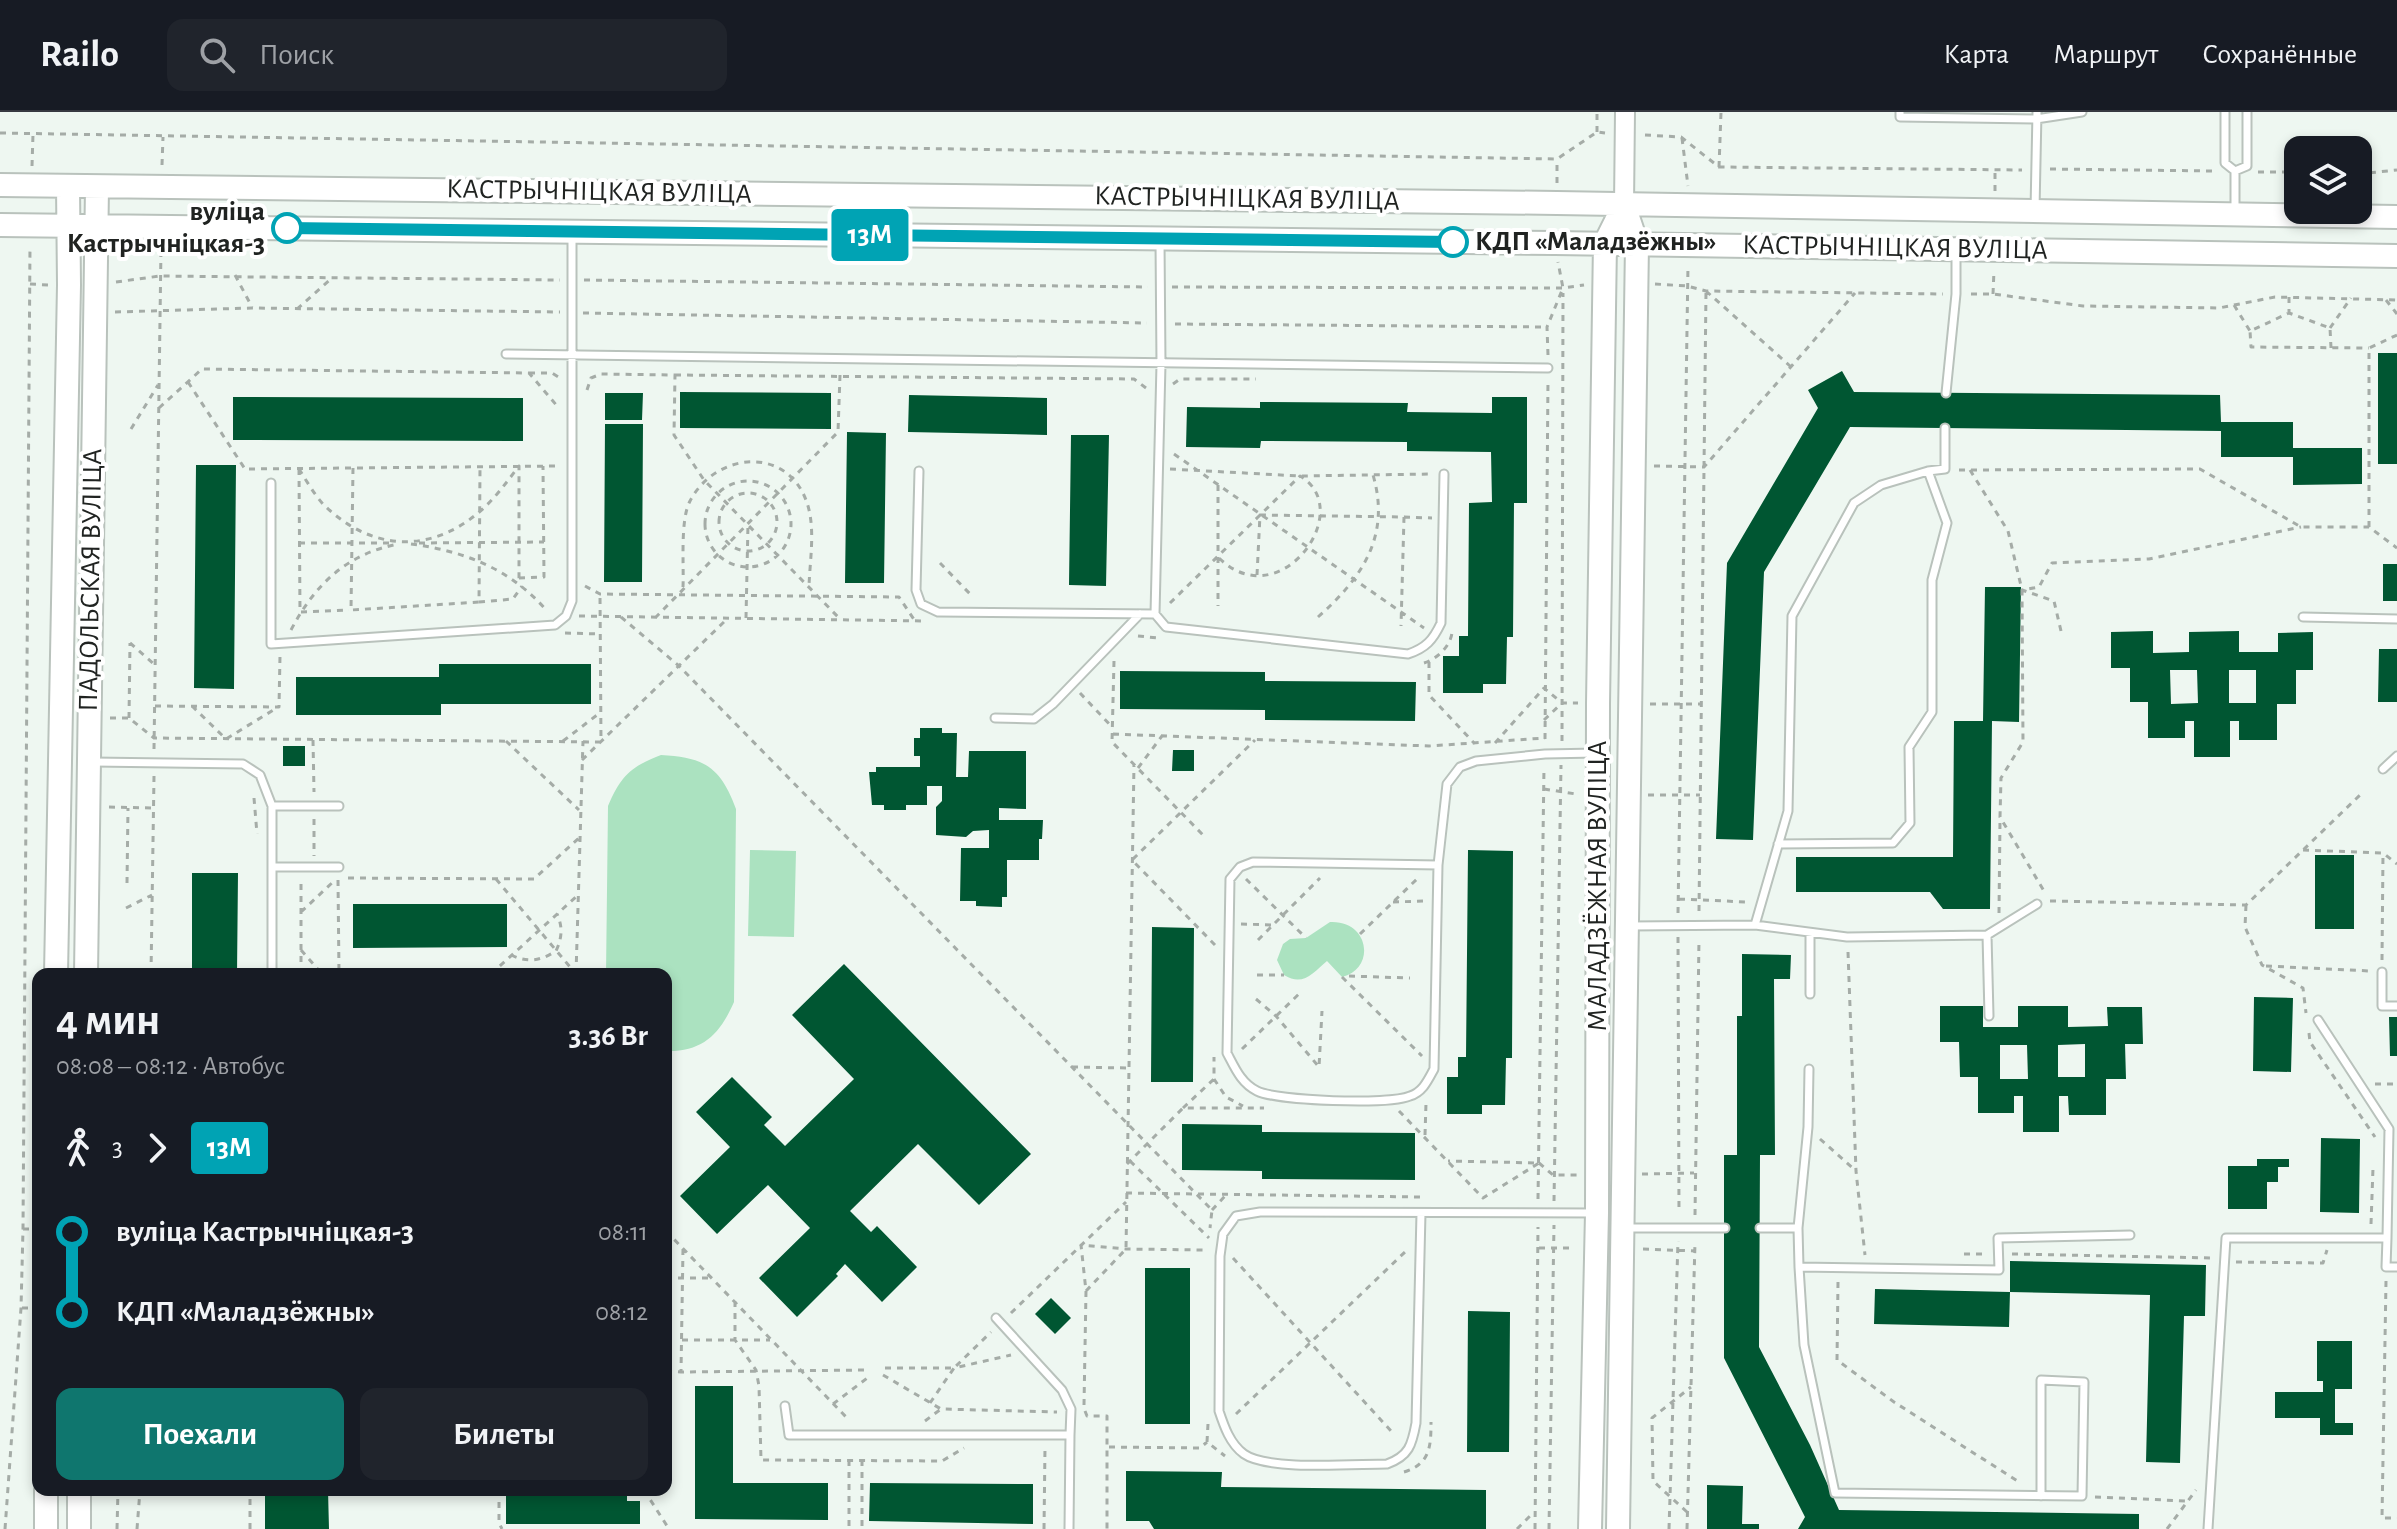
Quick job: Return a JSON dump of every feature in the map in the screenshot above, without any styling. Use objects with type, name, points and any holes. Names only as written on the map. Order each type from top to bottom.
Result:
[{"type":"main road","name":"КАСТРЫЧНІЦКАЯ ВУЛІЦА","points":[[0,185],[1509,202],[2397,217]]},
{"type":"main road","name":"ПАДОЛЬСКАЯ ВУЛІЦА","points":[[56,968],[69,285],[68,186]]},
{"type":"main road","name":"ПАДОЛЬСКАЯ ВУЛІЦА","points":[[86,968],[97,187]]},
{"type":"main road","points":[[1605,243],[1624,205]]},
{"type":"main road","name":"МАЛАДЗЁЖНАЯ ВУЛІЦА","points":[[1618,1529],[1637,283],[1637,244],[1624,205]]},
{"type":"main road","name":"КАСТРЫЧНІЦКАЯ ВУЛІЦА","points":[[0,225],[1605,243],[2397,256]]},
{"type":"main road","name":"МАЛАДЗЁЖНАЯ ВУЛІЦА","points":[[1590,1529],[1597,1213],[1605,243]]},
{"type":"main road","points":[[46,1496],[46,1529]]},
{"type":"main road","points":[[79,1496],[79,1529]]},
{"type":"street","points":[[1624,205],[1625,112]]},
{"type":"lane","points":[[1900,112],[1900,117],[2082,112]]},
{"type":"lane","points":[[2225,112],[2225,163],[2235,171]]},
{"type":"lane","points":[[2235,171],[2247,166],[2247,112]]},
{"type":"lane","points":[[2035,212],[2036,115]]},
{"type":"lane","points":[[2235,171],[2235,215]]},
{"type":"lane","points":[[271,483],[271,644],[555,625],[566,616],[572,601],[572,232]]},
{"type":"lane","points":[[1160,239],[1161,364],[1155,614],[1166,627],[1408,654],[1421,649],[1434,638],[1441,623],[1444,474]]},
{"type":"lane","points":[[1946,393],[1956,294],[1956,248]]},
{"type":"lane","points":[[506,354],[1548,368]]},
{"type":"lane","points":[[1755,925],[1788,811],[1792,616],[1854,503],[1881,485],[1945,469],[1945,428]]},
{"type":"lane","points":[[919,471],[916,590],[921,604],[938,612],[1155,614]]},
{"type":"lane","points":[[1778,844],[1893,843],[1910,823],[1909,747],[1932,712],[1932,580],[1947,523],[1928,471]]},
{"type":"lane","points":[[995,718],[1034,719],[1053,704],[1140,614]]},
{"type":"lane","points":[[2303,617],[2397,619]]},
{"type":"lane","points":[[1438,865],[1253,862],[1240,867],[1230,879],[1227,1053],[1238,1075],[1256,1090],[1278,1098],[1388,1100],[1411,1096],[1425,1087],[1434,1069],[1438,865],[1447,784],[1460,767],[1476,761],[1545,754],[1599,753]]},
{"type":"lane","points":[[2383,769],[2397,756]]},
{"type":"lane","points":[[89,762],[243,764],[260,775],[272,806],[272,968]]},
{"type":"lane","points":[[272,806],[339,806]]},
{"type":"lane","points":[[272,867],[339,867]]},
{"type":"lane","points":[[1628,926],[1755,925],[1847,937],[1987,935],[2037,904]]},
{"type":"lane","points":[[1810,933],[1810,994]]},
{"type":"lane","points":[[1987,935],[1989,1016]]},
{"type":"lane","points":[[2382,972],[2382,1006],[2397,1006]]},
{"type":"lane","points":[[2318,1020],[2393,1129],[2386,1267],[2397,1267]]},
{"type":"lane","points":[[1809,1069],[1808,1127],[1798,1228],[1799,1267],[1804,1345],[1835,1493],[2041,1496],[2082,1496],[2084,1382],[2041,1380],[2041,1496]]},
{"type":"lane","points":[[1421,1213],[1416,1423],[1412,1444],[1400,1459],[1387,1464],[1263,1463],[1242,1453],[1227,1433],[1219,1411],[1220,1256],[1223,1234],[1236,1216],[1260,1212],[1597,1213]]},
{"type":"lane","points":[[1621,1228],[1725,1228]]},
{"type":"lane","points":[[1760,1228],[1798,1228]]},
{"type":"lane","points":[[1799,1267],[1999,1270],[1998,1238],[2130,1235]]},
{"type":"lane","points":[[2208,1529],[2226,1238],[2387,1238]]},
{"type":"lane","points":[[998,1320],[1062,1390],[1071,1409],[1069,1529]]},
{"type":"lane","points":[[785,1406],[789,1435],[1070,1435]]},
{"type":"path","points":[[1597,112],[1597,132]]},
{"type":"path","points":[[1719,167],[1721,112]]},
{"type":"path","points":[[0,133],[1557,159],[1597,132],[1681,137],[1719,167],[2284,172]]},
{"type":"path","points":[[31,185],[33,134]]},
{"type":"path","points":[[161,188],[163,137]]},
{"type":"path","points":[[1681,137],[1690,206]]},
{"type":"path","points":[[2372,173],[2397,170]]},
{"type":"path","points":[[5,1529],[21,1308],[23,1229],[31,225]]},
{"type":"path","points":[[151,968],[161,226]]},
{"type":"path","points":[[1549,1529],[1562,755],[1563,288],[1555,243]]},
{"type":"path","points":[[235,275],[252,308]]},
{"type":"path","points":[[160,276],[1160,287],[1563,288],[1606,282]]},
{"type":"path","points":[[297,309],[334,277]]},
{"type":"path","points":[[1637,283],[1687,286],[1706,291],[1993,294],[2083,306],[2219,308],[2289,297],[2397,300]]},
{"type":"path","points":[[1669,1529],[1679,1229],[1678,899],[1687,286]]},
{"type":"path","points":[[1078,690],[1113,731],[1162,736],[1429,746],[1545,738],[1547,327],[1563,288]]},
{"type":"path","points":[[1706,291],[1791,367]]},
{"type":"path","points":[[1687,1529],[1695,1229],[1706,291]]},
{"type":"path","points":[[1654,466],[1704,467],[1856,293]]},
{"type":"path","points":[[2289,297],[2289,313]]},
{"type":"path","points":[[2331,348],[2330,328],[2351,298]]},
{"type":"path","points":[[2386,300],[2397,314]]},
{"type":"path","points":[[2234,305],[2250,331],[2251,347],[2369,348],[2397,335]]},
{"type":"path","points":[[112,312],[252,308],[1161,324],[1547,327]]},
{"type":"path","points":[[2250,331],[2289,313],[2330,328]]},
{"type":"path","points":[[2369,348],[2369,527]]},
{"type":"path","points":[[159,408],[202,369],[552,373],[562,379]]},
{"type":"path","points":[[529,373],[564,414],[564,402]]},
{"type":"path","points":[[586,392],[591,378],[601,374],[1134,379],[1143,384],[1148,392]]},
{"type":"path","points":[[675,375],[674,435],[704,480],[841,620]]},
{"type":"path","points":[[655,618],[838,432],[840,375]]},
{"type":"path","points":[[1168,393],[1172,384],[1180,379],[1260,379]]},
{"type":"path","points":[[188,382],[245,469],[564,466]]},
{"type":"path","points":[[131,429],[159,383]]},
{"type":"path","points":[[1167,449],[1427,630]]},
{"type":"path","points":[[1167,459],[1167,475]]},
{"type":"path","points":[[683,587],[688,503],[704,480],[721,467],[745,461],[770,465],[792,478],[806,498],[811,522],[809,586]]},
{"type":"path","points":[[289,633],[318,588],[351,559],[378,547],[431,539],[455,529],[479,513],[519,466]]},
{"type":"path","points":[[300,612],[513,599],[520,582],[519,466]]},
{"type":"path","points":[[520,582],[544,577],[543,466]]},
{"type":"path","points":[[479,602],[480,467]]},
{"type":"path","points":[[351,610],[353,468]]},
{"type":"path","points":[[299,469],[322,503],[352,528],[378,539],[454,551],[479,560],[520,582],[548,613]]},
{"type":"path","points":[[299,469],[300,612]]},
{"type":"path","points":[[1167,469],[1300,476],[1444,474]]},
{"type":"path","points":[[1945,469],[2200,469],[2301,527]]},
{"type":"path","points":[[1970,470],[2008,531],[2022,590],[2023,742],[2001,778],[1999,920]]},
{"type":"path","points":[[1318,617],[1354,580],[1369,553],[1380,517],[1373,475]]},
{"type":"path","points":[[1167,597],[1167,606],[1300,476]]},
{"type":"path","points":[[1218,557],[1229,569],[1257,575],[1290,566],[1309,549],[1318,518],[1316,493],[1309,481],[1300,476]]},
{"type":"path","points":[[748,480],[764,483],[779,493],[788,507],[791,524],[788,541],[778,555],[764,564],[747,567],[731,564],[717,555],[707,541],[704,524],[707,507],[717,493],[731,483],[748,480]]},
{"type":"path","points":[[1218,485],[1218,606]]},
{"type":"path","points":[[748,493],[769,503],[777,523],[768,544],[758,550],[747,551],[728,544],[721,534],[719,523],[726,503],[748,493]]},
{"type":"path","points":[[1260,515],[1443,518]]},
{"type":"path","points":[[1257,575],[1260,515]]},
{"type":"path","points":[[1401,626],[1404,517]]},
{"type":"path","points":[[746,618],[748,524]]},
{"type":"path","points":[[2022,590],[2039,587],[2052,563],[2149,559],[2301,527],[2369,527],[2397,548]]},
{"type":"path","points":[[299,543],[544,542]]},
{"type":"path","points":[[940,563],[975,600],[962,600]]},
{"type":"path","points":[[583,595],[585,586],[600,594],[899,597],[915,621]]},
{"type":"path","points":[[2022,590],[2054,601],[2061,631]]},
{"type":"path","points":[[600,594],[601,742]]},
{"type":"path","points":[[581,605],[576,616],[931,621]]},
{"type":"path","points":[[621,617],[679,666],[1212,1210]]},
{"type":"path","points":[[582,760],[728,618]]},
{"type":"path","points":[[561,630],[569,627]]},
{"type":"path","points":[[554,633],[601,634]]},
{"type":"path","points":[[129,718],[130,643],[155,666]]},
{"type":"path","points":[[1114,653],[1112,742],[1204,836]]},
{"type":"path","points":[[279,656],[279,707]]},
{"type":"path","points":[[1429,662],[1429,695],[1475,744]]},
{"type":"path","points":[[1495,743],[1544,688]]},
{"type":"path","points":[[1544,720],[1562,703]]},
{"type":"path","points":[[155,706],[279,707]]},
{"type":"path","points":[[192,706],[226,739]]},
{"type":"path","points":[[226,739],[279,707]]},
{"type":"path","points":[[563,741],[601,712]]},
{"type":"path","points":[[26,718],[61,718]]},
{"type":"path","points":[[89,718],[129,718],[154,738],[601,742]]},
{"type":"path","points":[[1086,1291],[1126,1249],[1136,766],[1162,736]]},
{"type":"path","points":[[1132,860],[1255,740]]},
{"type":"path","points":[[506,741],[581,811]]},
{"type":"path","points":[[576,968],[583,741]]},
{"type":"path","points":[[1535,1529],[1545,754]]},
{"type":"path","points":[[2000,817],[2049,901],[2246,905],[2360,795]]},
{"type":"path","points":[[254,797],[258,841]]},
{"type":"path","points":[[127,883],[128,808]]},
{"type":"path","points":[[326,878],[534,879],[580,837]]},
{"type":"path","points":[[2303,850],[2383,853],[2397,864]]},
{"type":"path","points":[[2262,965],[2382,972],[2383,853]]},
{"type":"path","points":[[1132,860],[1215,943],[1215,958]]},
{"type":"path","points":[[1251,874],[1245,878],[1306,938]]},
{"type":"path","points":[[1258,940],[1324,874],[1310,874]]},
{"type":"path","points":[[1360,934],[1422,875],[1414,874]]},
{"type":"path","points":[[293,878],[301,877],[301,968]]},
{"type":"path","points":[[301,912],[338,878]]},
{"type":"path","points":[[338,878],[339,968]]},
{"type":"path","points":[[496,879],[571,968]]},
{"type":"path","points":[[1393,902],[1429,901],[1429,892]]},
{"type":"path","points":[[126,908],[152,895]]},
{"type":"path","points":[[497,968],[578,895]]},
{"type":"path","points":[[1678,899],[1743,900],[1759,907]]},
{"type":"path","points":[[511,955],[537,961],[556,951],[562,933],[557,914]]},
{"type":"path","points":[[1241,924],[1273,925]]},
{"type":"path","points":[[1847,937],[1856,1171],[1865,1255],[1839,1267],[1837,1360],[1894,1402],[2041,1496]]},
{"type":"path","points":[[301,950],[317,968]]},
{"type":"path","points":[[1257,975],[1284,975]]},
{"type":"path","points":[[1349,976],[1410,978]]},
{"type":"path","points":[[1342,977],[1426,1060],[1426,1050]]},
{"type":"path","points":[[1239,1043],[1238,1052],[1302,991]]},
{"type":"path","points":[[1256,999],[1276,1016],[1319,1067],[1322,1011]]},
{"type":"path","points":[[1214,1049],[1214,1079],[1226,1097],[1246,1108]]},
{"type":"path","points":[[1072,1067],[1129,1068]]},
{"type":"path","points":[[1129,1162],[1214,1079]]},
{"type":"path","points":[[2359,1083],[2397,1084]]},
{"type":"path","points":[[1425,1137],[1426,1099]]},
{"type":"path","points":[[1183,1108],[1277,1108]]},
{"type":"path","points":[[1397,1108],[1483,1198]]},
{"type":"path","points":[[1808,1127],[1856,1171]]},
{"type":"path","points":[[1448,1161],[1539,1163]]},
{"type":"path","points":[[1129,1162],[1209,1238]]},
{"type":"path","points":[[1483,1198],[1539,1163]]},
{"type":"path","points":[[2370,1238],[2373,1165]]},
{"type":"path","points":[[1126,1193],[1423,1197]]},
{"type":"path","points":[[1081,1245],[1210,1250],[1212,1210],[1226,1195]]},
{"type":"path","points":[[1468,1198],[1497,1199]]},
{"type":"path","points":[[930,1403],[954,1368],[998,1320],[1126,1202]]},
{"type":"path","points":[[23,1229],[32,1229]]},
{"type":"path","points":[[672,1237],[849,1420]]},
{"type":"path","points":[[1236,1414],[1420,1238]]},
{"type":"path","points":[[1953,1255],[2215,1258],[2223,1262],[2323,1263],[2329,1244]]},
{"type":"path","points":[[1081,1245],[1086,1291],[1084,1408]]},
{"type":"path","points":[[681,1372],[683,1248]]},
{"type":"path","points":[[1233,1258],[1391,1431]]},
{"type":"path","points":[[2386,1267],[2382,1518],[2397,1518]]},
{"type":"path","points":[[672,1278],[712,1278]]},
{"type":"path","points":[[735,1301],[735,1340]]},
{"type":"path","points":[[21,1308],[32,1308]]},
{"type":"path","points":[[682,1340],[772,1340]]},
{"type":"path","points":[[885,1368],[954,1368],[1012,1355]]},
{"type":"path","points":[[672,1371],[867,1370]]},
{"type":"path","points":[[883,1375],[941,1409],[1061,1413],[1056,1402]]},
{"type":"path","points":[[833,1404],[870,1376]]},
{"type":"path","points":[[1687,1512],[1653,1481],[1652,1418],[1691,1387]]},
{"type":"path","points":[[925,1421],[941,1409]]},
{"type":"path","points":[[1107,1447],[1200,1448],[1207,1442],[1208,1413]]},
{"type":"path","points":[[1394,1476],[1417,1468],[1431,1448],[1431,1417]]},
{"type":"path","points":[[1207,1442],[1227,1457]]},
{"type":"path","points":[[849,1460],[849,1529]]},
{"type":"path","points":[[862,1460],[862,1529]]},
{"type":"path","points":[[117,1529],[118,1496]]},
{"type":"path","points":[[137,1529],[140,1496]]},
{"type":"path","points":[[250,1496],[250,1529]]},
{"type":"path","points":[[499,1496],[499,1523],[502,1529]]},
{"type":"path","points":[[648,1496],[669,1529]]},
{"type":"path","points":[[2082,1496],[2187,1501],[2167,1529]]},
{"type":"path","points":[[1517,1529],[1536,1510]]},
{"type":"green space","points":[[661,755],[700,762],[717,774],[736,809],[734,1002],[723,1023],[709,1039],[679,1050],[672,1051],[672,968],[606,968],[608,806],[617,787],[641,764]]},
{"type":"green space","points":[[750,850],[796,851],[794,937],[748,936]]},
{"type":"green space","points":[[1330,922],[1343,923],[1360,936],[1364,956],[1360,965],[1342,977],[1327,961],[1302,979],[1284,975],[1277,960],[1283,944],[1290,939],[1306,938]]},
{"type":"building","points":[[2378,353],[2397,353],[2397,464],[2378,464]]},
{"type":"building","points":[[1842,371],[1854,392],[2220,395],[2221,422],[2293,422],[2293,448],[2362,448],[2362,484],[2293,485],[2293,457],[2221,457],[2221,431],[1850,427],[1764,572],[1753,840],[1716,839],[1727,563],[1818,408],[1808,390]]},
{"type":"building","points":[[680,392],[831,393],[831,429],[680,428]]},
{"type":"building","points":[[605,393],[643,393],[642,420],[605,420]]},
{"type":"building","points":[[909,395],[1047,398],[1047,435],[908,432]]},
{"type":"building","points":[[233,397],[523,398],[523,441],[233,440]]},
{"type":"building","points":[[1492,397],[1527,397],[1527,503],[1514,503],[1513,637],[1507,637],[1506,684],[1483,684],[1483,693],[1443,693],[1443,656],[1459,656],[1459,636],[1468,636],[1469,503],[1492,502],[1491,452],[1407,451],[1407,442],[1261,441],[1260,448],[1186,447],[1187,407],[1260,408],[1260,402],[1408,403],[1407,412],[1492,413]]},
{"type":"building","points":[[605,424],[643,424],[642,582],[604,582]]},
{"type":"building","points":[[847,432],[886,433],[884,583],[845,583]]},
{"type":"building","points":[[1071,435],[1109,435],[1106,586],[1069,585]]},
{"type":"building","points":[[196,465],[236,465],[234,689],[194,688]]},
{"type":"building","points":[[2383,564],[2397,564],[2397,601],[2383,601]]},
{"type":"building","points":[[1985,587],[2021,587],[2019,722],[1992,721],[1990,909],[1943,909],[1930,892],[1796,892],[1796,857],[1953,857],[1954,721],[1983,721]]},
{"type":"building","points":[[2153,631],[2153,653],[2189,652],[2189,632],[2239,631],[2239,652],[2278,652],[2278,633],[2313,632],[2313,670],[2296,670],[2296,704],[2277,704],[2277,740],[2239,740],[2239,721],[2230,721],[2230,757],[2194,757],[2194,721],[2185,721],[2185,738],[2148,738],[2148,702],[2130,702],[2130,668],[2111,668],[2111,632]],"holes":[[[2170,670],[2197,670],[2198,703],[2171,704]],[[2229,670],[2256,670],[2256,703],[2229,703]]]},
{"type":"building","points":[[2379,649],[2397,649],[2397,702],[2378,702]]},
{"type":"building","points":[[439,664],[591,664],[591,704],[441,704],[441,715],[296,715],[296,677],[439,677]]},
{"type":"building","points":[[1120,671],[1265,672],[1265,681],[1416,682],[1415,721],[1265,720],[1265,710],[1120,709]]},
{"type":"building","points":[[920,728],[942,728],[942,733],[957,733],[956,777],[968,777],[969,751],[1026,751],[1026,809],[999,808],[999,820],[1043,820],[1039,860],[1007,860],[1007,897],[1002,897],[1002,907],[976,906],[976,901],[960,901],[961,848],[989,848],[989,830],[973,831],[966,837],[936,835],[936,807],[942,801],[942,786],[927,786],[927,805],[906,805],[906,810],[884,810],[884,805],[872,805],[869,772],[876,772],[876,767],[920,767],[920,756],[914,756],[914,738],[920,738]]},
{"type":"building","points":[[283,746],[305,746],[305,766],[283,766]]},
{"type":"building","points":[[1173,750],[1194,750],[1194,771],[1172,771]]},
{"type":"building","points":[[1468,850],[1513,851],[1512,1058],[1506,1058],[1505,1105],[1482,1105],[1482,1114],[1447,1114],[1447,1077],[1458,1077],[1458,1057],[1466,1057]]},
{"type":"building","points":[[2315,855],[2354,855],[2354,929],[2315,929]]},
{"type":"building","points":[[192,873],[238,873],[237,968],[192,968]]},
{"type":"building","points":[[353,904],[507,904],[507,947],[353,948]]},
{"type":"building","points":[[1152,927],[1194,928],[1193,1082],[1151,1082]]},
{"type":"building","points":[[1742,954],[1791,955],[1790,979],[1774,979],[1775,1155],[1760,1155],[1759,1347],[1810,1445],[1839,1510],[2139,1514],[2139,1529],[1798,1529],[1805,1517],[1724,1358],[1724,1155],[1737,1155],[1737,1016],[1742,1016]]},
{"type":"building","points":[[844,964],[1031,1154],[979,1205],[918,1144],[850,1211],[871,1232],[877,1226],[917,1267],[882,1302],[845,1264],[836,1274],[838,1276],[797,1317],[759,1278],[810,1228],[768,1185],[717,1234],[680,1196],[730,1147],[696,1112],[732,1077],[772,1117],[764,1125],[785,1146],[854,1079],[792,1015]]},
{"type":"building","points":[[2254,997],[2293,998],[2291,1072],[2253,1071]]},
{"type":"building","points":[[1940,1006],[1983,1006],[1983,1027],[2018,1027],[2018,1006],[2068,1006],[2068,1027],[2108,1026],[2107,1007],[2142,1007],[2143,1044],[2125,1044],[2126,1079],[2106,1079],[2106,1115],[2069,1115],[2068,1096],[2059,1096],[2059,1132],[2023,1132],[2023,1096],[2014,1096],[2014,1113],[1978,1113],[1978,1077],[1960,1077],[1959,1042],[1940,1042]],"holes":[[[2085,1044],[2085,1077],[2058,1077],[2058,1045]],[[2000,1045],[2027,1045],[2028,1079],[2000,1079]]]},
{"type":"building","points":[[2389,1017],[2397,1017],[2397,1056],[2390,1056]]},
{"type":"building","points":[[1182,1124],[1262,1125],[1262,1132],[1415,1133],[1415,1180],[1262,1179],[1262,1171],[1182,1170]]},
{"type":"building","points":[[2321,1138],[2360,1139],[2359,1213],[2320,1212]]},
{"type":"building","points":[[2257,1159],[2289,1159],[2289,1167],[2278,1167],[2278,1182],[2267,1182],[2267,1209],[2228,1209],[2228,1166],[2257,1166]]},
{"type":"building","points":[[2010,1261],[2206,1265],[2205,1316],[2184,1316],[2180,1463],[2146,1462],[2150,1295],[2010,1292]]},
{"type":"building","points":[[1145,1268],[1190,1268],[1190,1424],[1145,1424]]},
{"type":"building","points":[[1875,1289],[2010,1292],[2009,1327],[1874,1324]]},
{"type":"building","points":[[1051,1298],[1071,1318],[1055,1334],[1035,1314]]},
{"type":"building","points":[[1468,1311],[1510,1312],[1509,1452],[1467,1452]]},
{"type":"building","points":[[2317,1341],[2352,1341],[2352,1389],[2335,1389],[2335,1423],[2353,1423],[2353,1435],[2320,1435],[2320,1418],[2275,1418],[2275,1392],[2323,1392],[2323,1381],[2317,1381]]},
{"type":"building","points":[[695,1386],[733,1386],[733,1483],[828,1483],[828,1520],[695,1519]]},
{"type":"building","points":[[1126,1471],[1222,1472],[1221,1487],[1486,1490],[1486,1529],[1154,1529],[1149,1521],[1126,1521]]},
{"type":"building","points":[[870,1483],[1033,1484],[1033,1524],[869,1521]]},
{"type":"building","points":[[1707,1485],[1743,1486],[1742,1524],[1759,1524],[1759,1529],[1707,1529]]},
{"type":"building","points":[[265,1496],[328,1496],[329,1529],[265,1529]]},
{"type":"building","points":[[506,1496],[627,1496],[627,1501],[640,1501],[640,1524],[506,1524]]},
{"type":"bus line","name":"13М","points":[[287,228],[1453,242]]},
{"type":"place","name":"вуліца Кастрычніцкая-3","points":[[287,228]]},
{"type":"place","name":"КДП «Маладзёжны»","points":[[1453,242]]}]
